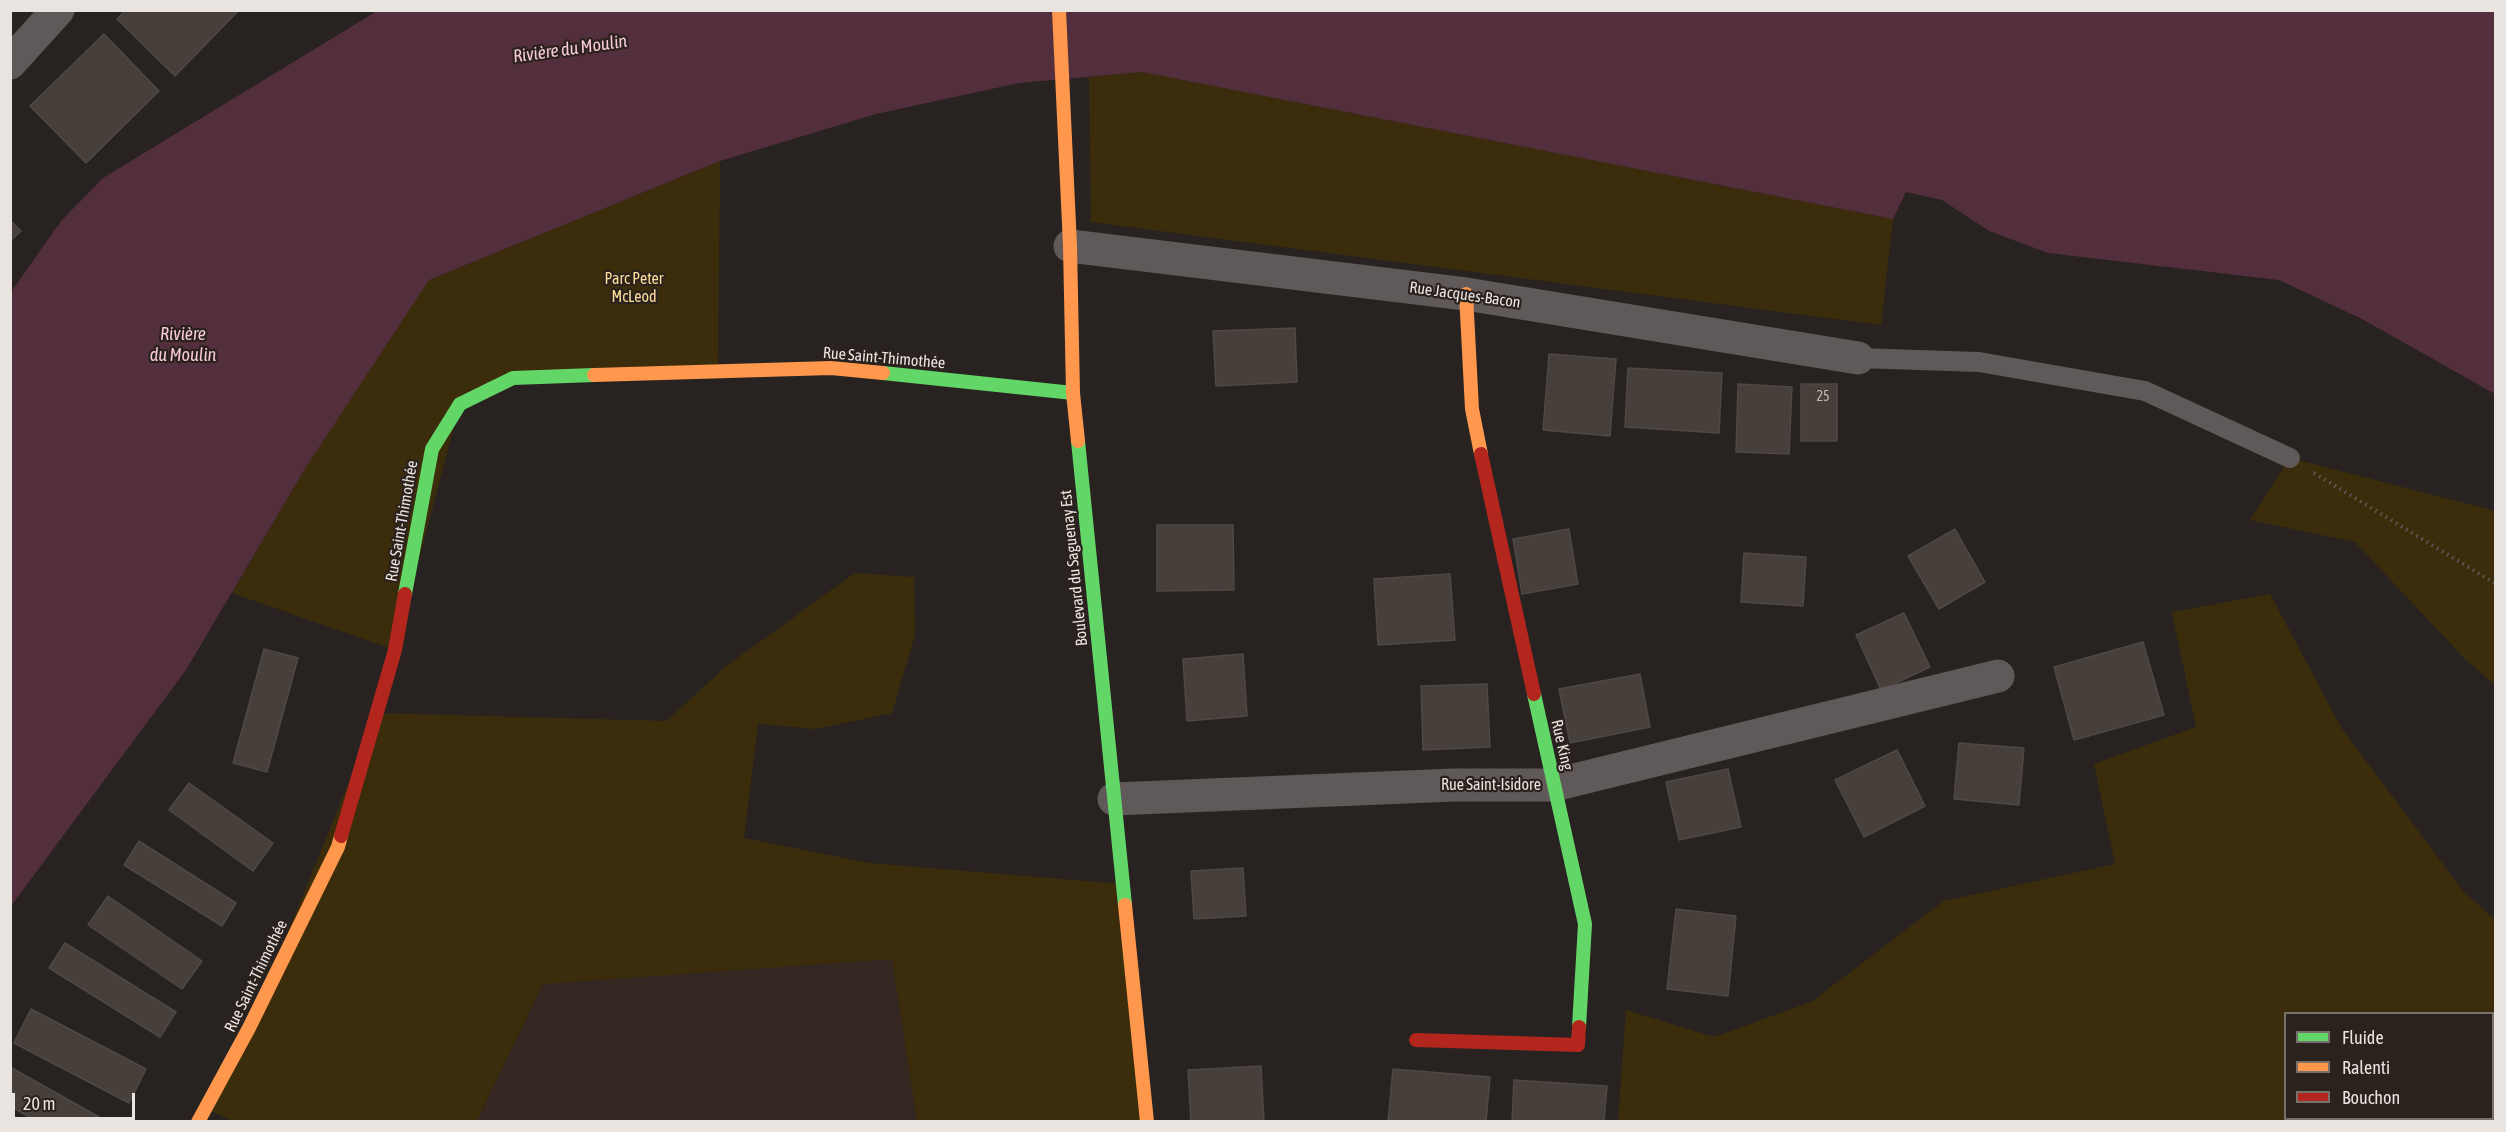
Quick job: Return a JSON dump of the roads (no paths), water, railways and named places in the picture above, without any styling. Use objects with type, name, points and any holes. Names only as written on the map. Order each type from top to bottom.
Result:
[{"type":"street","points":[[10,63],[58,10]]},
{"type":"street","name":"Boulevard du Saguenay Est","points":[[1059,10],[1070,246],[1073,393],[1147,1122]]},
{"type":"street","name":"Rue Jacques-Bacon","points":[[1070,246],[1466,294],[1858,358]]},
{"type":"street","name":"Rue King","points":[[1416,1040],[1578,1045],[1585,924],[1472,409],[1466,294]]},
{"type":"street","name":"Rue Saint-Thimothée","points":[[198,1122],[207,1109],[338,848],[395,651],[432,449],[460,404],[513,378],[831,368],[1073,393]]},
{"type":"street","name":"Rue Saint-Isidore","points":[[1114,799],[1454,785],[1554,785],[1998,676]]},
{"type":"lane","points":[[1858,358],[1979,362],[2145,391],[2290,458]]},
{"type":"water","name":"Rivière du Moulin","points":[[377,11],[2495,11],[2495,394],[2362,319],[2279,280],[2048,253],[1989,231],[1942,200],[1906,192],[1893,219],[1142,72],[1019,83],[876,114],[720,161],[429,280],[306,467],[186,670],[11,906],[11,292],[61,221],[103,178]]},
{"type":"park label","name":"Parc Peter McLeod","points":[[634,288]]}]
